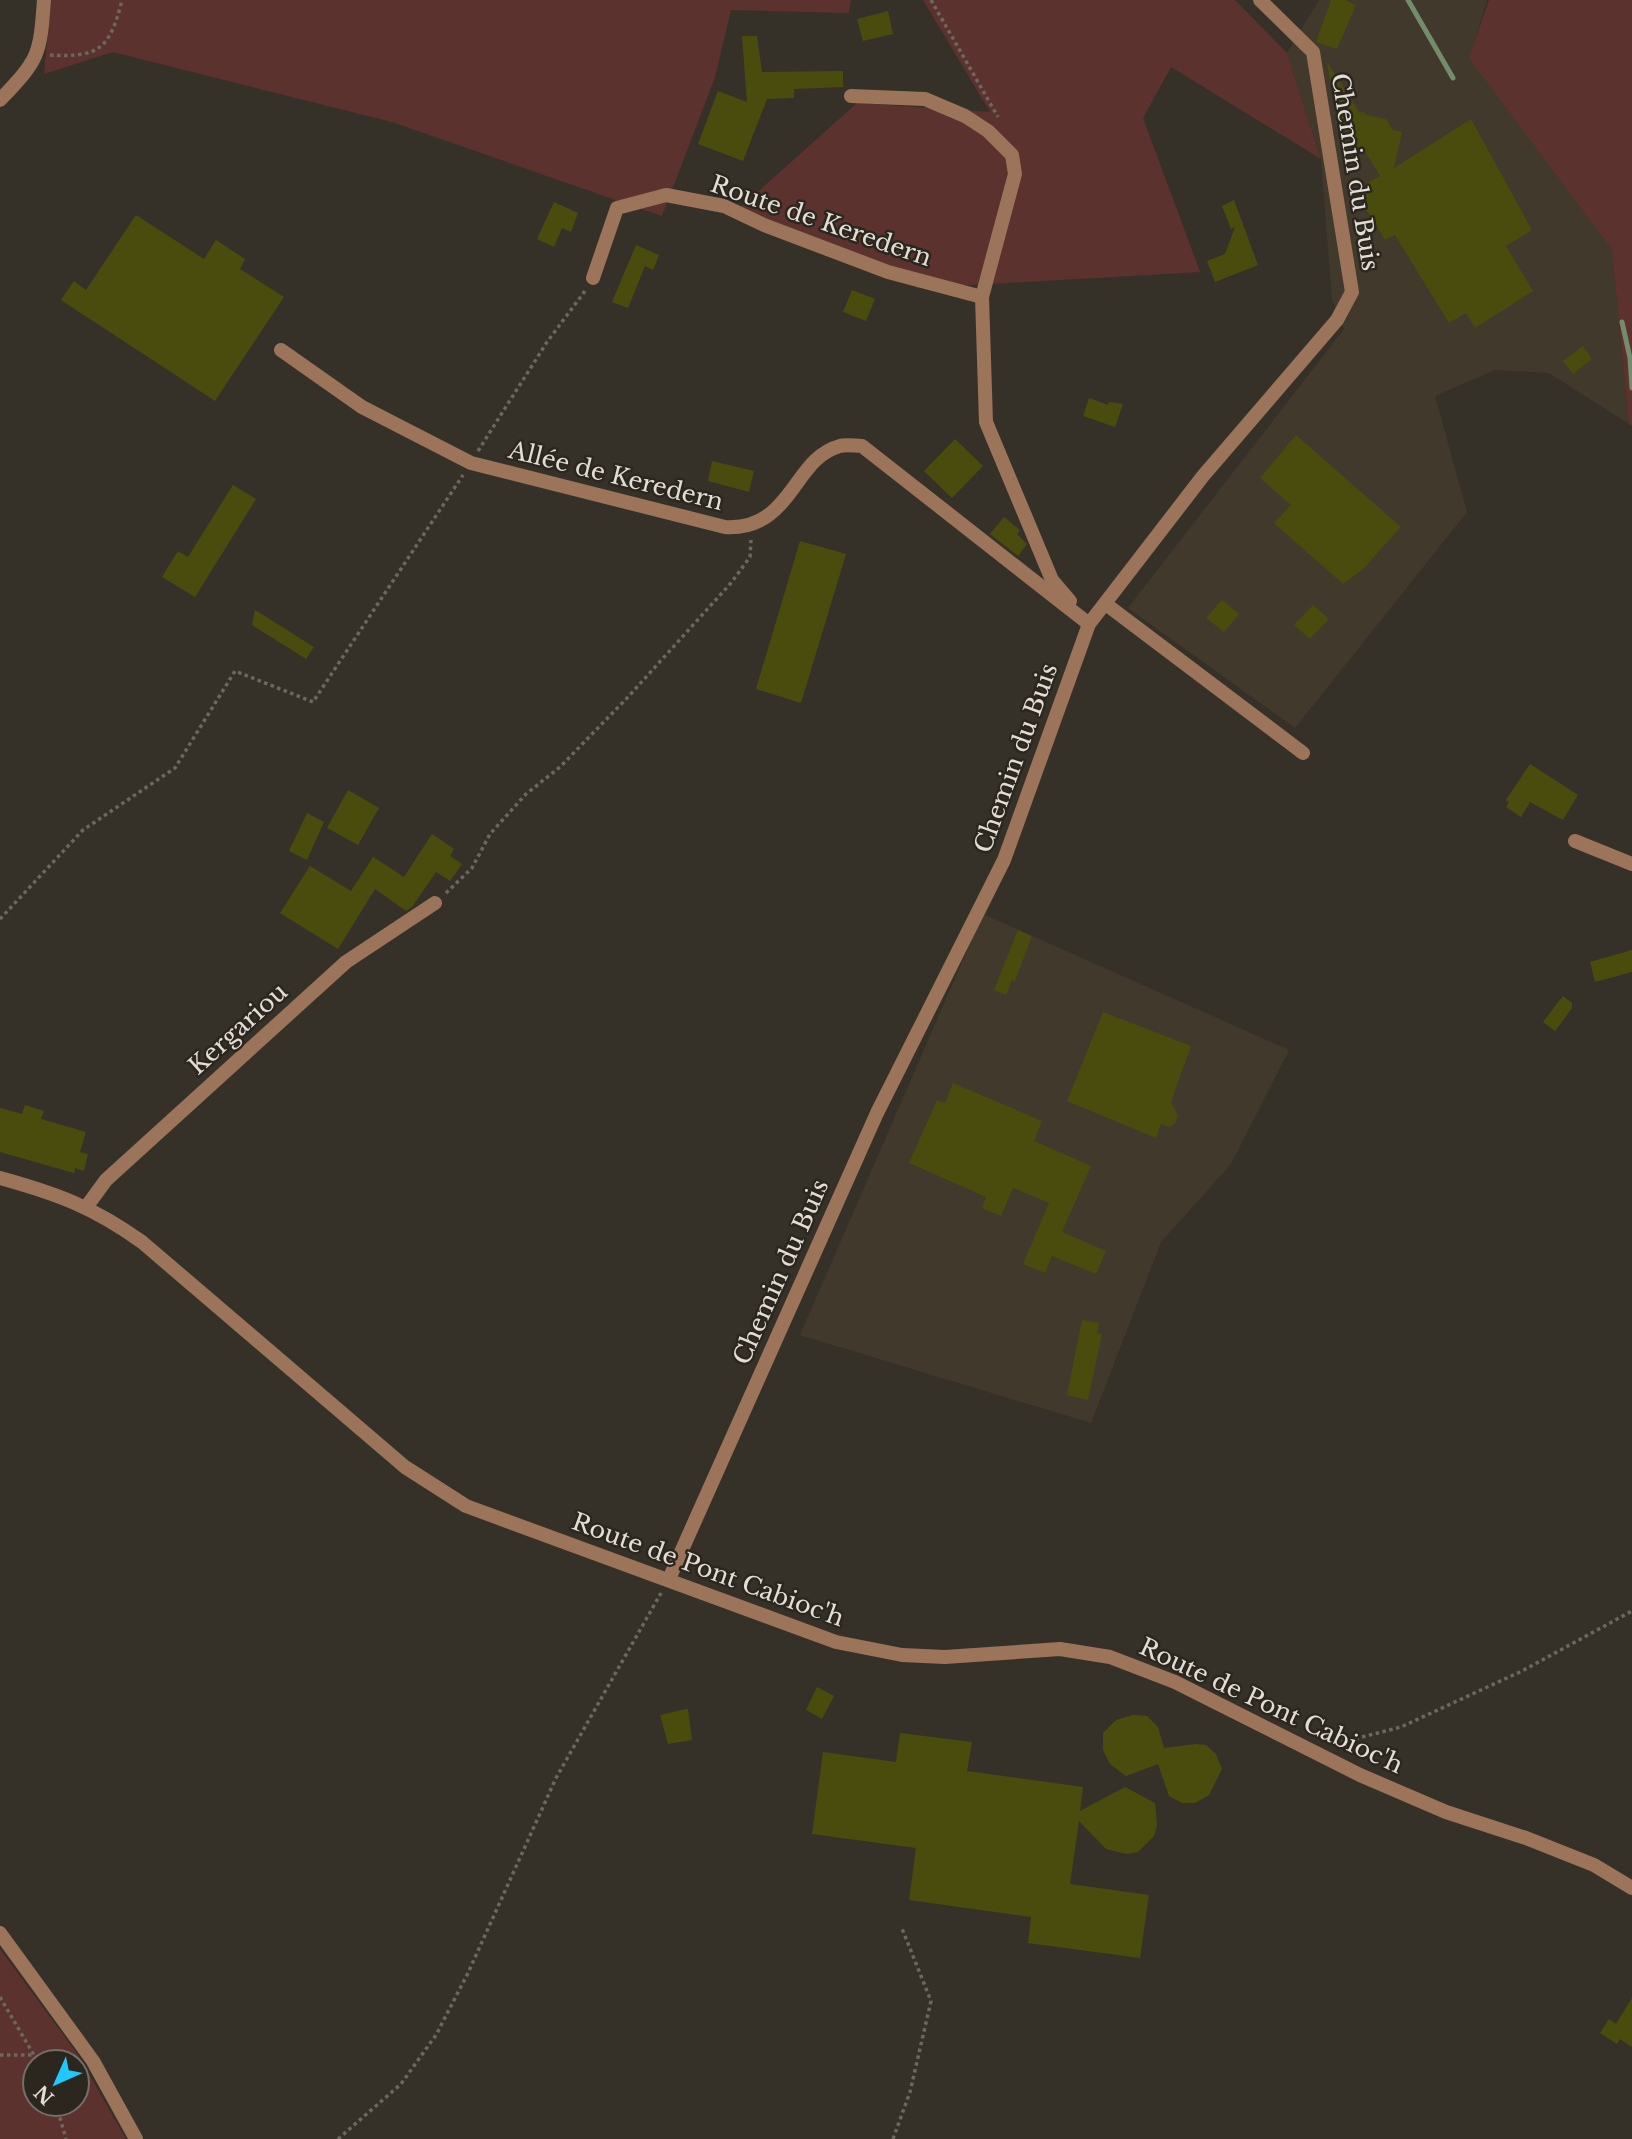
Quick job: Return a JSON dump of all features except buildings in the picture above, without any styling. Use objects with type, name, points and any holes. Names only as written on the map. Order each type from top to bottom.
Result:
[{"type":"street","points":[[0,100],[38,54],[44,0]]},
{"type":"street","name":"Chemin du Buis","points":[[669,1579],[877,1113],[1004,860],[1090,624],[1203,476],[1336,320],[1352,292],[1312,52],[1260,0]]},
{"type":"street","points":[[851,96],[925,99],[965,116],[988,131],[1012,155],[1015,174],[982,297],[986,422],[1052,580],[1090,624]]},
{"type":"street","name":"Route de Keredern","points":[[593,278],[617,208],[666,195],[724,206],[764,225],[888,272],[982,297]]},
{"type":"street","name":"Allée de Keredern","points":[[281,350],[362,407],[471,463],[725,527],[753,524],[781,505],[818,458],[839,446],[862,446],[1090,624]]},
{"type":"street","points":[[1107,605],[1303,753]]},
{"type":"street","points":[[1575,841],[1632,864]]},
{"type":"street","name":"Kergariou","points":[[87,1206],[106,1180],[345,962],[435,903]]},
{"type":"street","name":"Route de Pont Cabioc'h","points":[[0,1178],[87,1206],[142,1242],[324,1400],[431,1486],[466,1506],[669,1579],[744,1611],[836,1642],[902,1655],[945,1657],[1060,1649],[1110,1657],[1175,1682],[1324,1758],[1446,1812],[1527,1838],[1594,1865],[1632,1888]]},
{"type":"street","points":[[0,1933],[93,2061],[136,2139]]},
{"type":"path","points":[[38,54],[78,57],[100,50],[114,31],[121,0]]},
{"type":"path","points":[[931,0],[1002,125]]},
{"type":"path","points":[[0,919],[83,830],[175,768],[235,671],[313,702],[471,463],[547,341],[593,278]]},
{"type":"path","points":[[435,903],[472,868],[490,834],[526,794],[560,767],[628,698],[731,583],[750,557],[753,524]]},
{"type":"path","points":[[338,2139],[401,2084],[436,2035],[468,1973],[556,1778],[669,1579]]},
{"type":"path","points":[[1324,1758],[1339,1742],[1401,1727],[1522,1671],[1632,1611]]},
{"type":"path","points":[[893,2139],[910,2092],[931,2001],[901,1926]]},
{"type":"path","points":[[0,1997],[32,2048]]},
{"type":"path","points":[[0,2055],[21,2054]]},
{"type":"path","points":[[61,2118],[66,2139]]},
{"type":"shaded area","points":[[51,0],[851,0],[849,13],[731,10],[715,77],[662,216],[392,122],[113,52],[44,74]]},
{"type":"shaded area","points":[[923,0],[1235,0],[1287,53],[1321,159],[1171,67],[1143,118],[1200,272],[918,288],[732,215],[857,103],[990,112]]},
{"type":"shaded area","points":[[1319,0],[1487,0],[1470,58],[1612,250],[1629,424],[1549,373],[1495,370],[1435,396],[1467,512],[1295,728],[1128,608],[1344,329],[1332,299],[1321,159],[1287,53]]},
{"type":"shaded area","points":[[1489,0],[1632,0],[1632,426],[1629,424],[1612,250],[1469,58]]},
{"type":"shaded area","points":[[983,914],[1289,1050],[1231,1164],[1161,1242],[1091,1423],[800,1335]]},
{"type":"shaded area","points":[[0,1949],[73,2048],[21,2048],[21,2118],[91,2118],[91,2078],[126,2139],[0,2139]]},
{"type":"waterway","points":[[1408,0],[1453,78]]},
{"type":"waterway","points":[[1622,322],[1630,358],[1632,388]]}]
